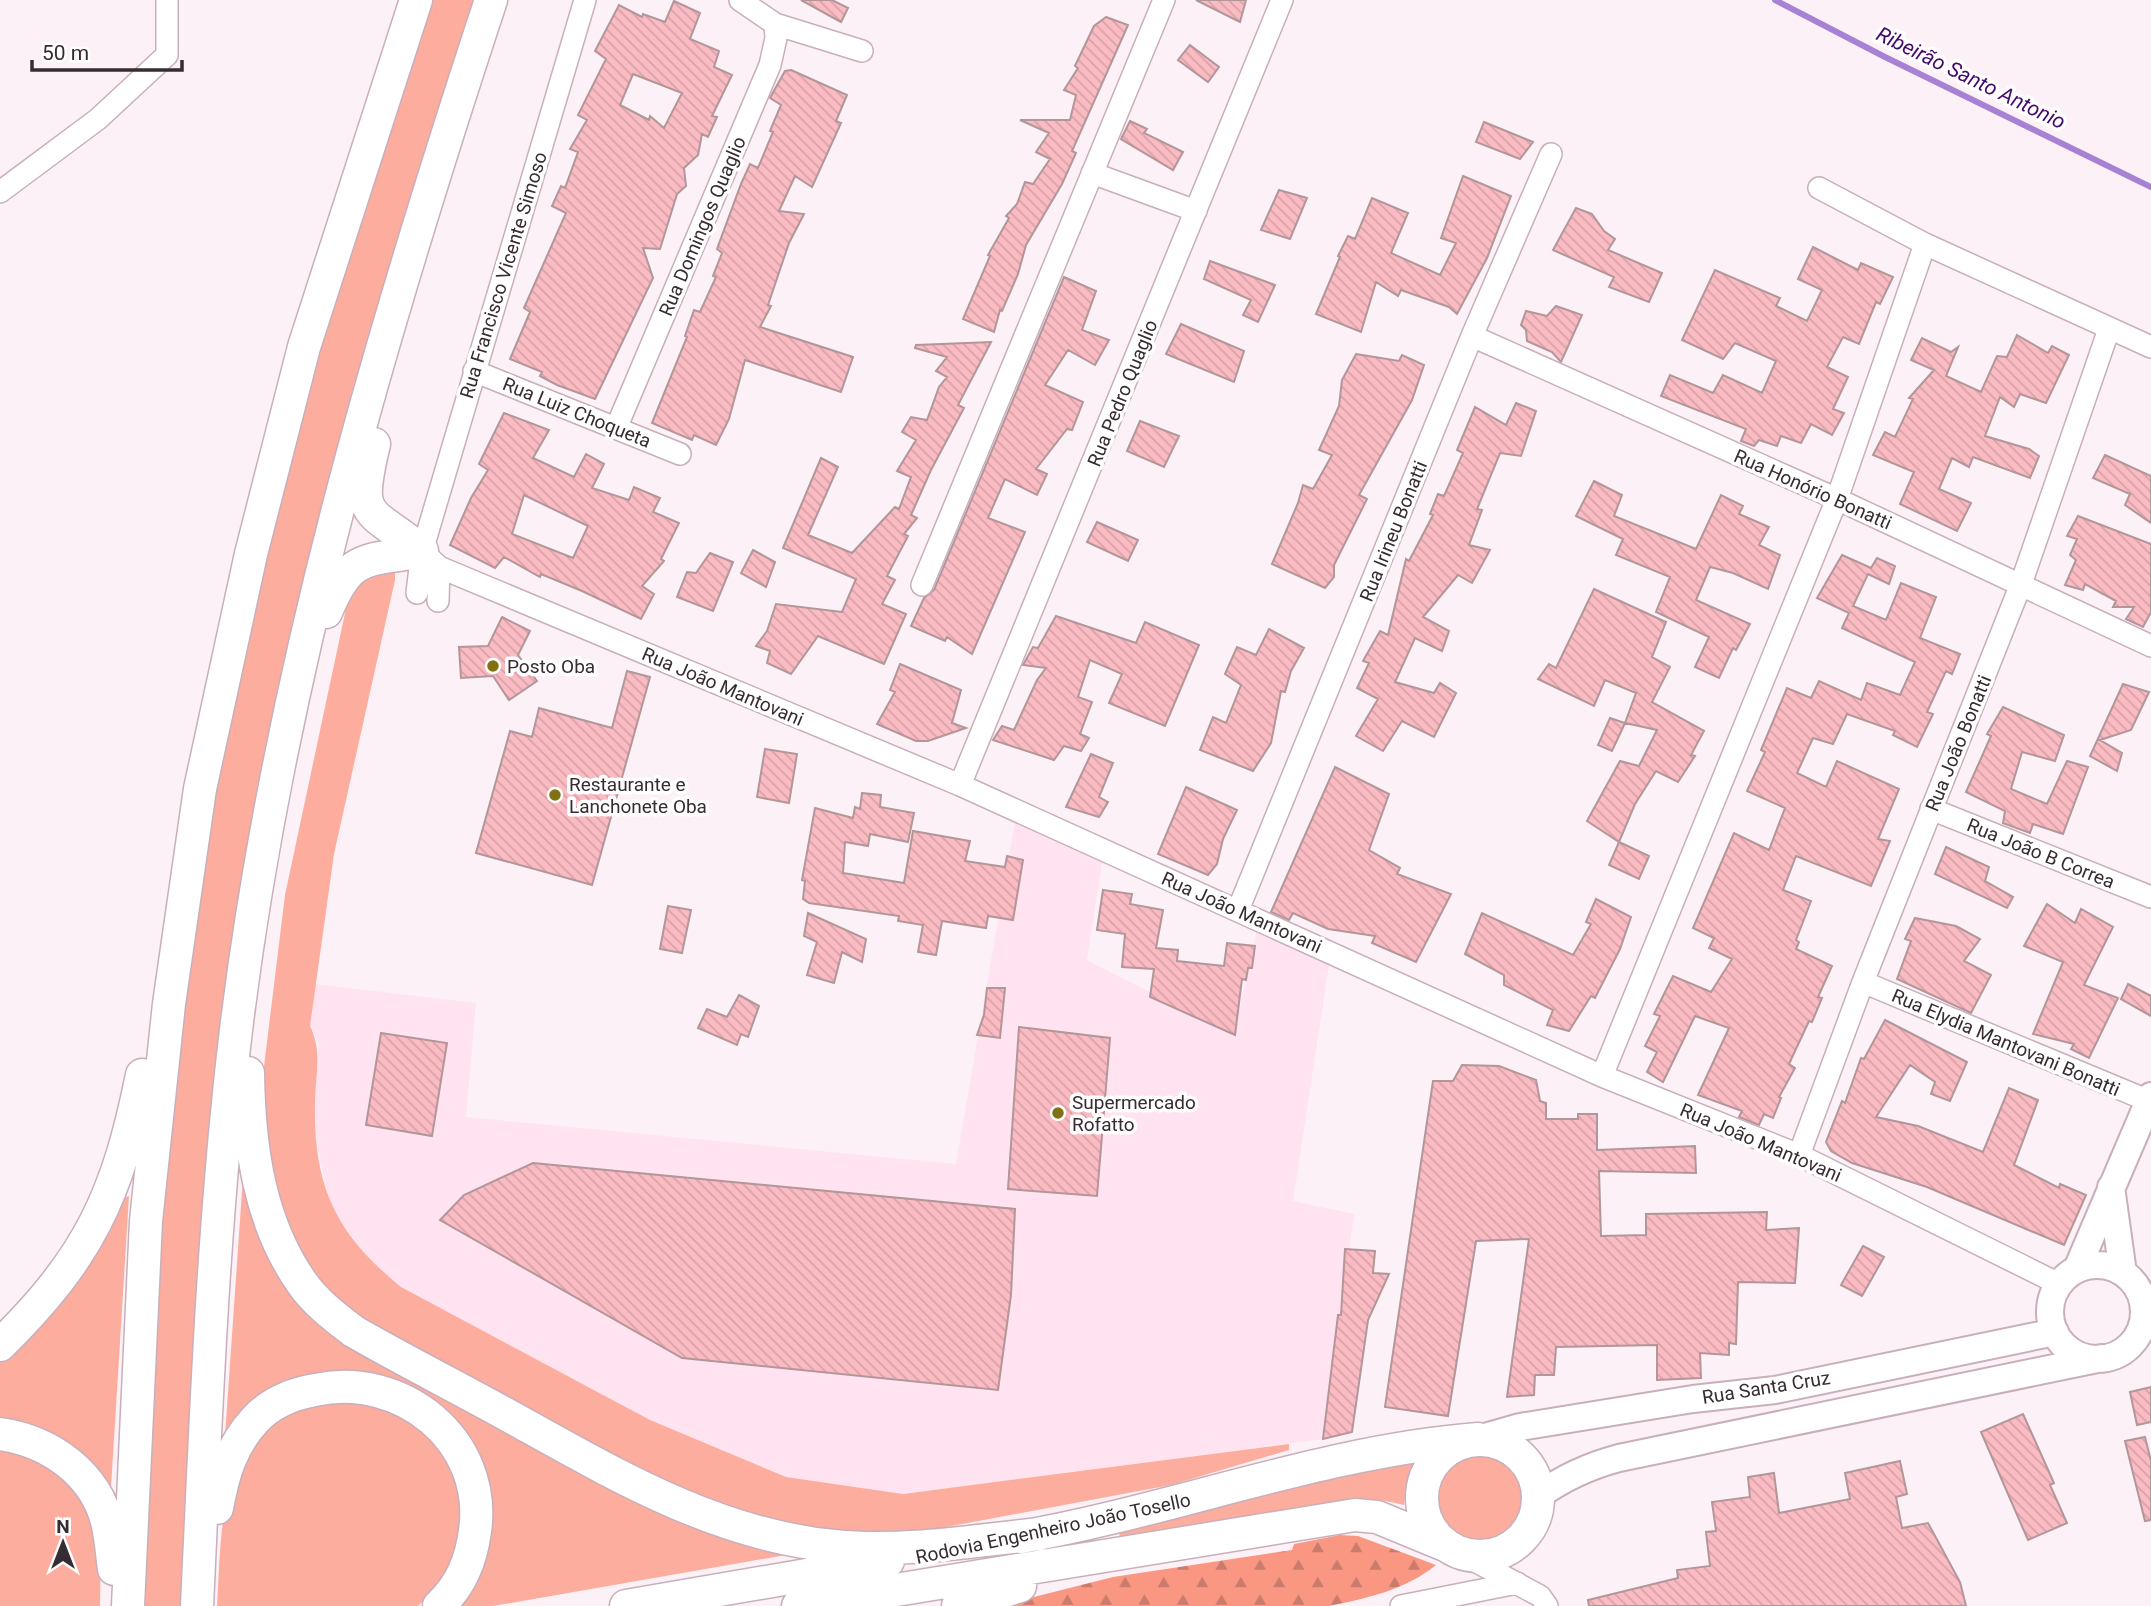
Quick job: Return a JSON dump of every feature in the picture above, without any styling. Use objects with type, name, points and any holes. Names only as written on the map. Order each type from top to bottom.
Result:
[{"type":"highway","points":[[0,1345],[57,1283],[88,1238],[107,1202],[123,1158],[251,554],[304,346],[416,0]]},
{"type":"highway","points":[[199,1606],[208,1380],[226,1129],[236,1028],[271,811],[339,497],[386,333],[491,0]]},
{"type":"highway","points":[[386,333],[380,422],[365,481],[366,500],[377,520],[430,559]]},
{"type":"highway","points":[[302,668],[338,584],[347,573],[360,563],[379,556],[430,559]]},
{"type":"highway","points":[[128,1606],[146,1221],[169,1004],[200,789]]},
{"type":"highway","points":[[257,897],[248,1054],[254,1161],[262,1196],[286,1256],[302,1284],[334,1315],[381,1347],[609,1472],[694,1510],[738,1525],[833,1546],[860,1547],[920,1546],[1040,1534]]},
{"type":"highway","points":[[199,1606],[225,1469],[239,1442],[255,1420],[275,1403],[300,1393],[327,1387],[356,1386],[385,1392],[425,1413],[453,1440],[466,1463],[475,1492],[476,1522],[472,1553],[461,1580],[439,1606]]},
{"type":"highway","points":[[0,1434],[43,1445],[65,1459],[97,1497],[108,1524],[119,1606]]},
{"type":"highway","points":[[1454,1549],[1433,1533],[1423,1512],[1421,1489],[1426,1474],[1445,1450],[1478,1439]]},
{"type":"highway","name":"Rodovia Engenheiro João Tosello","points":[[625,1606],[1040,1534],[1140,1513],[1392,1448],[1478,1439],[1496,1441],[1513,1449],[1526,1462],[1535,1478],[1538,1496],[1536,1514],[1528,1531],[1515,1544],[1499,1553],[1480,1556],[1454,1549],[1377,1517],[1355,1515],[798,1606]]},
{"type":"highway","points":[[958,1606],[1005,1589],[1255,1531]]},
{"type":"main road","points":[[2068,1277],[2092,1265],[2108,1266],[2123,1273],[2138,1289],[2148,1314],[2137,1337],[2115,1355],[2088,1358],[2074,1352],[2055,1332],[2050,1307],[2068,1277],[2150,1099]]},
{"type":"main road","points":[[2111,1186],[2123,1273]]},
{"type":"main road","name":"Rua Santa Cruz","points":[[1478,1439],[1520,1427],[1693,1399],[1775,1390],[2055,1332]]},
{"type":"main road","name":"Rua Santa Cruz","points":[[1538,1496],[1559,1481],[1592,1465],[1619,1458],[2102,1358]]},
{"type":"main road","points":[[1914,1361],[1922,1397]]},
{"type":"street","points":[[0,192],[98,120],[167,55],[167,0]]},
{"type":"street","name":"Rua Francisco Vicente Simoso","points":[[430,559],[474,371],[585,0]]},
{"type":"street","points":[[740,0],[775,24],[862,51]]},
{"type":"street","points":[[922,585],[1164,0]]},
{"type":"street","name":"Rua Pedro Quaglio","points":[[960,785],[1282,0]]},
{"type":"street","name":"Rua Domingos Quaglio","points":[[617,426],[770,65],[776,38],[775,24]]},
{"type":"street","name":"Rua Irineu Bonatti","points":[[1238,910],[1472,336],[1550,153]]},
{"type":"street","points":[[1092,173],[1196,211]]},
{"type":"street","points":[[1819,188],[1925,244],[2151,347]]},
{"type":"street","points":[[1602,1076],[1837,499],[1925,244]]},
{"type":"street","name":"Rua João Bonatti","points":[[1799,1155],[1863,982],[2021,584],[2109,329]]},
{"type":"street","name":"Rua Honório Bonatti","points":[[1472,336],[1837,499],[2151,646]]},
{"type":"street","name":"Rua Luiz Choqueta","points":[[474,371],[617,426],[681,454]]},
{"type":"street","points":[[417,593],[430,559]]},
{"type":"street","points":[[430,559],[438,601]]},
{"type":"street","name":"Rua João Mantovani","points":[[430,559],[960,785],[1602,1076],[1799,1155],[2068,1277]]},
{"type":"street","name":"Rua João B Correa","points":[[1931,809],[2151,897]]},
{"type":"street","name":"Rua Elydia Mantovani Bonatti","points":[[1863,982],[2150,1099]]},
{"type":"street","points":[[1454,1549],[1540,1596],[1547,1606]]},
{"type":"street","points":[[1401,1606],[1517,1583]]},
{"type":"shaded area","points":[[428,0],[479,0],[287,679],[185,1606],[141,1606],[164,1169],[202,856],[294,430]]},
{"type":"shaded area","points":[[382,568],[395,573],[395,580],[334,854],[310,1026],[317,1053],[315,1131],[324,1183],[344,1227],[378,1267],[401,1287],[650,1420],[786,1477],[903,1494],[1289,1444],[1289,1450],[1171,1485],[941,1528],[891,1536],[807,1531],[705,1503],[374,1331],[312,1277],[275,1202],[261,1091],[285,895],[351,585]]},
{"type":"shaded area","points":[[1017,810],[1104,849],[1087,960],[1234,1035],[1259,920],[1331,952],[1293,1201],[1354,1214],[1323,1439],[903,1494],[786,1477],[650,1420],[401,1287],[371,1263],[331,1208],[317,1144],[315,1101],[319,1043],[310,1026],[314,984],[476,1003],[466,1117],[956,1164]]},
{"type":"shaded area","points":[[243,1177],[299,1293],[780,1547],[786,1555],[493,1606],[447,1606],[476,1469],[364,1376],[225,1436]]},
{"type":"shaded area","points":[[129,1196],[111,1487],[104,1492],[0,1423],[0,1356],[121,1199]]},
{"type":"shaded area","points":[[325,1396],[378,1403],[405,1410],[442,1454],[453,1476],[459,1499],[457,1545],[448,1567],[436,1588],[418,1606],[217,1606],[226,1506],[241,1459],[254,1438],[276,1415]]},
{"type":"shaded area","points":[[0,1442],[77,1484],[101,1548],[100,1606],[0,1606]]},
{"type":"shaded area","points":[[1478,1452],[1496,1455],[1511,1465],[1521,1480],[1524,1498],[1521,1516],[1511,1531],[1496,1541],[1478,1544],[1460,1541],[1445,1531],[1435,1516],[1432,1498],[1435,1480],[1445,1465],[1460,1455]]},
{"type":"shaded area","points":[[1415,1457],[1404,1505],[1388,1501],[1357,1500],[1120,1539],[1119,1531],[1296,1484],[1301,1486]]},
{"type":"green space","points":[[1340,1535],[1358,1536],[1436,1565],[1399,1587],[1329,1606],[998,1606],[1113,1577],[1292,1550],[1294,1544]]},
{"type":"building","points":[[801,0],[832,0],[848,8],[841,22]]},
{"type":"building","points":[[1196,0],[1246,0],[1240,22]]},
{"type":"building","points":[[674,1],[700,13],[690,39],[719,51],[714,67],[732,75],[712,116],[717,117],[708,137],[702,134],[698,155],[684,168],[686,186],[677,194],[660,249],[643,248],[653,278],[595,399],[557,385],[540,376],[542,372],[510,359],[530,312],[524,308],[566,213],[552,206],[561,186],[565,188],[578,152],[570,149],[587,120],[578,115],[606,59],[595,51],[619,5],[642,17],[643,14],[665,22]],"holes":[[[633,74],[682,93],[664,128],[650,116],[649,120],[620,105]]]},
{"type":"building","points":[[1106,17],[1128,25],[1072,151],[1076,153],[1062,184],[1026,245],[1018,274],[1002,311],[1000,310],[994,332],[963,319],[990,256],[988,255],[1009,218],[1006,216],[1017,204],[1025,182],[1033,184],[1050,159],[1036,152],[1049,133],[1020,120],[1070,120],[1076,95],[1064,90],[1078,68],[1075,66],[1094,26]]},
{"type":"building","points":[[1190,45],[1219,67],[1208,82],[1178,60]]},
{"type":"building","points":[[791,70],[847,95],[836,121],[841,123],[812,187],[795,176],[779,211],[804,214],[789,243],[768,305],[771,306],[760,327],[853,357],[841,392],[745,360],[729,419],[716,445],[694,435],[692,440],[652,423],[687,337],[685,336],[694,310],[700,312],[716,277],[713,276],[722,253],[717,249],[741,184],[750,164],[758,168],[773,132],[770,131],[781,105],[770,98],[785,71]]},
{"type":"building","points":[[1130,121],[1147,129],[1144,133],[1183,152],[1173,170],[1121,139]]},
{"type":"building","points":[[1484,122],[1533,142],[1520,159],[1476,142]]},
{"type":"building","points":[[1463,176],[1511,196],[1487,258],[1457,314],[1449,307],[1401,290],[1398,296],[1376,282],[1361,332],[1316,314],[1340,257],[1338,256],[1348,236],[1355,239],[1372,198],[1408,213],[1391,253],[1440,275],[1456,243],[1441,238]]},
{"type":"building","points":[[1279,190],[1307,198],[1290,239],[1261,230]]},
{"type":"building","points":[[1576,208],[1592,214],[1604,231],[1615,239],[1608,250],[1662,273],[1649,302],[1609,287],[1614,277],[1553,250]]},
{"type":"building","points":[[1813,247],[1858,270],[1861,263],[1893,277],[1880,304],[1876,302],[1859,344],[1843,337],[1827,367],[1848,377],[1833,409],[1844,413],[1832,435],[1811,424],[1801,443],[1781,436],[1777,446],[1759,440],[1754,446],[1741,441],[1746,429],[1661,396],[1670,375],[1713,393],[1723,375],[1762,393],[1776,361],[1735,343],[1723,359],[1682,340],[1715,270],[1780,298],[1776,306],[1807,321],[1822,290],[1798,279]]},
{"type":"building","points":[[1210,261],[1275,285],[1258,322],[1243,315],[1251,300],[1204,279]]},
{"type":"building","points":[[1064,277],[1096,291],[1082,330],[1109,340],[1095,365],[1068,350],[1045,385],[1083,402],[1072,430],[1067,429],[1036,469],[1047,474],[1037,495],[1005,479],[988,518],[1025,532],[972,654],[947,637],[945,641],[911,626],[924,598],[934,590]]},
{"type":"building","points":[[1556,306],[1582,315],[1561,362],[1552,352],[1527,341],[1526,330],[1521,325],[1526,311],[1547,316]]},
{"type":"building","points":[[1181,324],[1244,351],[1234,382],[1166,354]]},
{"type":"building","points":[[2017,335],[2048,353],[2052,346],[2069,355],[2046,403],[2020,394],[2014,407],[2000,397],[1985,436],[2029,449],[2039,456],[2030,478],[1973,457],[1969,467],[1952,458],[1939,489],[1971,503],[1957,531],[1900,504],[1914,472],[1873,455],[1885,432],[1895,437],[1913,399],[1909,398],[1934,370],[1911,360],[1922,338],[1951,352],[1958,347],[1946,376],[1981,392],[1997,356],[2007,357]]},
{"type":"building","points":[[991,342],[958,405],[964,408],[931,470],[911,515],[917,518],[904,534],[908,536],[887,576],[895,580],[882,604],[906,614],[884,664],[818,636],[791,674],[767,663],[770,651],[756,646],[767,631],[776,604],[842,612],[856,579],[783,548],[821,458],[838,467],[808,535],[852,553],[895,507],[899,509],[911,477],[897,471],[916,440],[902,432],[911,417],[927,420],[939,387],[947,377],[936,371],[947,357],[915,348],[916,345]]},
{"type":"building","points":[[1356,354],[1399,361],[1402,355],[1424,365],[1412,400],[1359,495],[1367,499],[1334,565],[1334,577],[1325,588],[1272,564],[1303,485],[1313,489],[1332,455],[1319,450],[1339,406],[1342,380]]},
{"type":"building","points":[[1516,403],[1536,411],[1521,456],[1500,453],[1477,509],[1482,510],[1469,545],[1490,550],[1472,583],[1458,575],[1423,617],[1449,631],[1442,651],[1415,638],[1395,682],[1434,693],[1440,683],[1456,693],[1434,737],[1402,721],[1383,751],[1356,736],[1378,699],[1357,688],[1369,663],[1363,661],[1380,631],[1388,635],[1406,559],[1409,561],[1433,515],[1430,514],[1438,494],[1444,496],[1463,453],[1457,450],[1475,407],[1506,425]]},
{"type":"building","points":[[504,413],[549,430],[533,458],[574,477],[586,454],[604,464],[592,488],[629,500],[634,487],[660,498],[653,512],[679,523],[661,559],[664,561],[642,586],[654,594],[641,619],[582,591],[541,574],[540,577],[504,557],[495,568],[450,545],[471,498],[488,470],[479,464]],"holes":[[[524,495],[588,526],[573,558],[512,534]]]},
{"type":"building","points":[[1140,421],[1179,436],[1164,467],[1127,451]]},
{"type":"building","points":[[2105,455],[2151,476],[2151,523],[2125,505],[2130,494],[2093,478]]},
{"type":"building","points":[[1594,481],[1622,495],[1614,516],[1696,549],[1721,495],[1743,506],[1739,514],[1769,527],[1759,545],[1780,555],[1768,589],[1733,573],[1710,567],[1696,600],[1750,624],[1736,650],[1733,648],[1719,678],[1695,667],[1709,637],[1656,612],[1670,577],[1616,555],[1623,539],[1576,516]]},
{"type":"building","points":[[2078,516],[2151,544],[2151,612],[2143,627],[2126,619],[2134,607],[2113,607],[2116,601],[2085,584],[2083,590],[2065,585],[2076,560],[2070,555],[2077,539],[2067,536]]},
{"type":"building","points":[[1097,522],[1138,540],[1128,561],[1087,542]]},
{"type":"building","points":[[753,550],[775,562],[766,587],[741,573]]},
{"type":"building","points":[[710,553],[733,562],[713,611],[677,597],[687,572],[696,573]]},
{"type":"building","points":[[1842,555],[1871,568],[1877,558],[1895,566],[1889,584],[1868,574],[1853,606],[1886,620],[1901,583],[1936,597],[1920,638],[1960,654],[1952,674],[1946,671],[1927,712],[1933,714],[1917,747],[1893,735],[1895,731],[1847,714],[1833,744],[1813,738],[1797,773],[1826,787],[1837,761],[1899,789],[1878,839],[1890,841],[1871,886],[1796,856],[1783,890],[1811,901],[1796,940],[1799,942],[1796,949],[1832,966],[1818,997],[1822,998],[1812,1022],[1809,1021],[1789,1064],[1795,1068],[1779,1097],[1781,1098],[1773,1118],[1764,1114],[1759,1125],[1739,1117],[1742,1111],[1698,1095],[1729,1028],[1695,1016],[1663,1082],[1647,1072],[1657,1052],[1645,1046],[1660,1016],[1654,1014],[1673,976],[1711,992],[1732,959],[1709,948],[1714,938],[1693,928],[1734,833],[1769,850],[1785,808],[1747,791],[1765,752],[1761,750],[1787,688],[1811,698],[1819,681],[1861,700],[1867,683],[1900,695],[1915,662],[1842,628],[1849,613],[1817,598]]},
{"type":"building","points":[[1594,589],[1666,622],[1652,657],[1670,667],[1652,702],[1704,731],[1691,755],[1695,756],[1678,782],[1656,771],[1635,804],[1619,842],[1587,821],[1620,761],[1639,766],[1657,730],[1625,723],[1636,693],[1605,680],[1594,706],[1538,679],[1549,664],[1556,668]]},
{"type":"building","points":[[1056,616],[1136,643],[1145,622],[1199,645],[1165,726],[1109,703],[1122,674],[1090,660],[1078,697],[1092,702],[1080,734],[1089,738],[1081,751],[1064,746],[1054,760],[993,740],[1002,726],[1014,730],[1037,680],[1046,668],[1023,665],[1033,647],[1038,648]]},
{"type":"building","name":"Posto Oba","points":[[502,617],[530,631],[518,655],[537,681],[509,700],[493,676],[461,678],[459,647],[488,646]]},
{"type":"building","points":[[1269,629],[1304,648],[1291,671],[1285,692],[1281,691],[1271,743],[1253,771],[1200,750],[1213,717],[1226,723],[1241,685],[1225,674],[1237,647],[1256,655]]},
{"type":"building","points":[[900,664],[961,690],[952,723],[966,728],[928,741],[916,741],[877,724],[895,692],[890,690]]},
{"type":"building","name":"Restaurante e Lanchonete Oba","points":[[627,671],[650,677],[592,885],[476,853],[510,731],[532,737],[539,708],[612,728]]},
{"type":"building","points":[[2123,684],[2149,692],[2131,730],[2100,740],[2122,753],[2117,771],[2090,756]]},
{"type":"building","points":[[2003,707],[2064,735],[2055,761],[2022,752],[2011,789],[2047,804],[2067,761],[2088,767],[2063,834],[2033,824],[2030,833],[2003,823],[2005,811],[1966,792],[1991,736],[1987,734]]},
{"type":"building","points":[[1610,718],[1625,723],[1612,751],[1598,745]]},
{"type":"building","points":[[765,749],[797,754],[789,803],[757,797]]},
{"type":"building","points":[[1091,754],[1113,763],[1099,797],[1108,802],[1099,817],[1066,807]]},
{"type":"building","points":[[1335,767],[1389,794],[1369,850],[1400,868],[1397,874],[1451,894],[1416,962],[1372,943],[1375,936],[1328,929],[1293,913],[1289,920],[1271,912]]},
{"type":"building","points":[[1186,787],[1237,810],[1223,839],[1217,864],[1208,875],[1158,854]]},
{"type":"building","points":[[862,793],[881,795],[880,807],[914,813],[908,842],[870,834],[868,846],[845,842],[843,873],[904,883],[913,831],[970,841],[965,861],[1005,867],[1007,856],[1023,860],[1013,920],[988,916],[986,928],[942,921],[936,955],[918,952],[923,925],[898,921],[899,916],[809,903],[803,899],[805,881],[802,880],[815,808],[853,818],[855,807],[860,809]]},
{"type":"building","points":[[1619,842],[1649,856],[1639,879],[1609,865]]},
{"type":"building","points":[[1946,847],[1989,867],[1985,881],[2013,897],[2007,908],[1935,874]]},
{"type":"building","points":[[1103,890],[1132,894],[1130,904],[1163,910],[1156,948],[1178,950],[1177,961],[1224,966],[1227,943],[1255,946],[1252,968],[1248,968],[1246,980],[1242,979],[1235,1035],[1150,997],[1154,969],[1122,967],[1125,934],[1097,930]]},
{"type":"building","points":[[1596,899],[1631,917],[1620,949],[1595,998],[1591,996],[1569,1031],[1547,1025],[1553,1010],[1504,985],[1504,975],[1465,954],[1482,913],[1573,955],[1591,924],[1586,922]]},
{"type":"building","points":[[2047,904],[2075,923],[2081,909],[2113,927],[2084,985],[2118,998],[2089,1058],[2071,1049],[2074,1044],[2033,1034],[2063,962],[2024,946]]},
{"type":"building","points":[[668,906],[691,910],[682,953],[660,949]]},
{"type":"building","points":[[808,913],[866,939],[862,962],[842,952],[834,983],[807,975],[817,942],[804,936]]},
{"type":"building","points":[[1915,918],[1956,926],[1980,939],[1964,961],[1991,975],[1971,1013],[1897,979],[1911,941],[1905,939]]},
{"type":"building","points":[[2128,984],[2151,996],[2151,1016],[2121,999]]},
{"type":"building","points":[[987,988],[1005,988],[1000,1038],[977,1035],[984,1015]]},
{"type":"building","points":[[739,995],[759,1006],[748,1037],[741,1034],[737,1045],[698,1028],[707,1009],[727,1017]]},
{"type":"building","points":[[1885,1020],[1967,1062],[1950,1101],[1931,1094],[1935,1082],[1910,1065],[1876,1117],[1918,1126],[1983,1152],[2009,1088],[2038,1100],[2014,1165],[2059,1188],[2060,1184],[2086,1195],[2064,1245],[1927,1187],[1852,1163],[1831,1151],[1826,1142],[1842,1101],[1845,1103],[1861,1058],[1864,1059]]},
{"type":"building","name":"Supermercado Rofatto","points":[[1019,1027],[1110,1038],[1097,1196],[1008,1189]]},
{"type":"building","points":[[381,1033],[447,1043],[432,1136],[366,1125]]},
{"type":"building","points":[[1462,1065],[1499,1066],[1536,1080],[1540,1101],[1546,1103],[1546,1119],[1578,1119],[1578,1114],[1597,1114],[1597,1150],[1695,1146],[1696,1173],[1599,1171],[1601,1236],[1646,1235],[1646,1214],[1767,1212],[1766,1230],[1799,1228],[1795,1283],[1738,1282],[1736,1344],[1729,1343],[1729,1355],[1700,1353],[1701,1378],[1657,1380],[1657,1345],[1556,1347],[1554,1375],[1535,1375],[1534,1395],[1507,1397],[1529,1239],[1476,1241],[1448,1416],[1385,1407],[1433,1081],[1453,1081]]},
{"type":"building","points":[[533,1163],[1015,1209],[1011,1295],[998,1390],[682,1358],[440,1220],[464,1195]]},
{"type":"building","points":[[1863,1246],[1884,1257],[1862,1296],[1841,1285]]},
{"type":"building","points":[[1345,1249],[1375,1251],[1373,1273],[1389,1274],[1368,1320],[1352,1432],[1323,1439],[1338,1315],[1341,1315]]},
{"type":"building","points":[[2151,1387],[2151,1422],[2137,1425],[2130,1392]]},
{"type":"building","points":[[2023,1414],[2054,1483],[2050,1485],[2067,1523],[2028,1540],[1981,1432]]},
{"type":"building","points":[[2145,1437],[2151,1461],[2151,1520],[2145,1521],[2125,1441]]},
{"type":"building","points":[[1900,1461],[1907,1494],[1896,1497],[1902,1528],[1928,1523],[1960,1582],[1966,1606],[1589,1606],[1588,1600],[1678,1578],[1677,1570],[1710,1566],[1706,1532],[1716,1531],[1712,1502],[1750,1497],[1748,1477],[1774,1473],[1779,1513],[1850,1499],[1845,1473]]},
{"type":"waterway","name":"Ribeirão Santo Antonio","points":[[1775,0],[2151,187]]},
{"type":"place","name":"Posto Oba","points":[[493,666]]},
{"type":"place","name":"Restaurante e Lanchonete Oba","points":[[555,795]]},
{"type":"place","name":"Supermercado Rofatto","points":[[1058,1113]]}]
